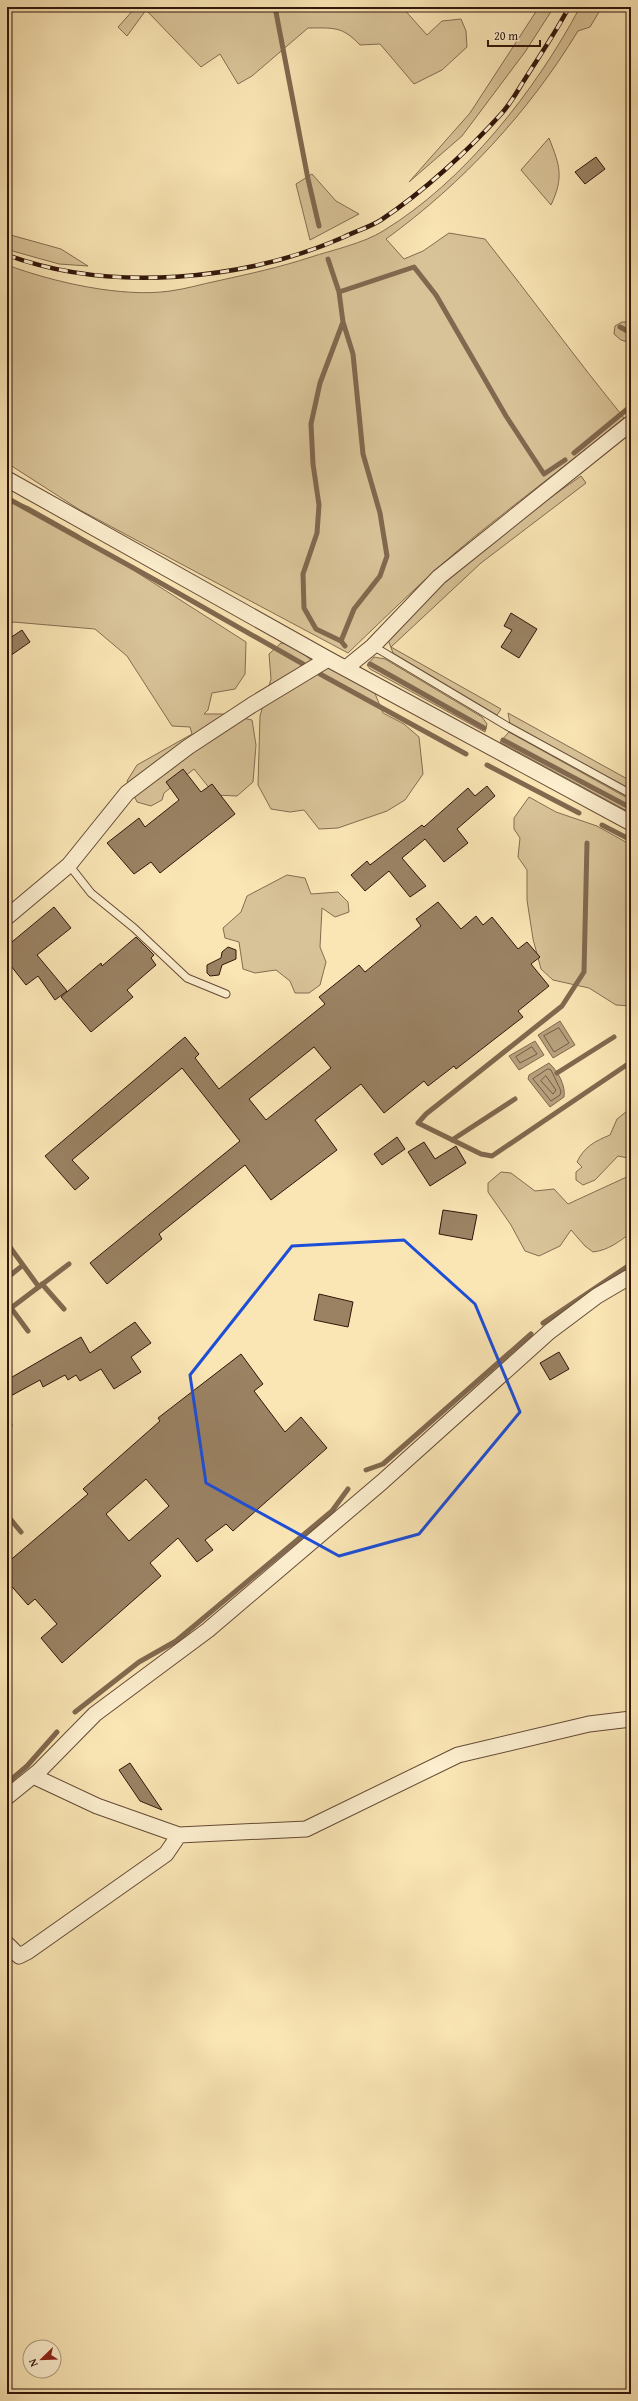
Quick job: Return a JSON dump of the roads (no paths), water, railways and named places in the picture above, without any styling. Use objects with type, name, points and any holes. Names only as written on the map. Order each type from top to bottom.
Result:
[{"type":"street","points":[[346,668],[373,646],[439,577],[631,423]]},
{"type":"street","points":[[7,479],[328,659],[631,823]]},
{"type":"street","points":[[7,917],[69,865],[127,793],[194,743],[252,705],[328,659]]},
{"type":"street","points":[[7,1797],[33,1776],[95,1714],[220,1620],[382,1482],[549,1332],[598,1296],[631,1276]]},
{"type":"street","points":[[33,1776],[97,1806],[179,1835],[306,1829],[458,1755],[589,1724],[631,1719]]},
{"type":"street","points":[[7,1944],[19,1956],[27,1952],[166,1854],[179,1835]]},
{"type":"lane","points":[[373,646],[507,726],[631,794]]},
{"type":"lane","points":[[69,865],[91,893],[134,928],[187,978],[226,994]]},
{"type":"water","points":[[560,1021],[575,1045],[553,1058],[538,1035]]},
{"type":"water","points":[[535,1041],[544,1055],[519,1070],[509,1056]]},
{"type":"water","points":[[549,1063],[561,1079],[564,1088],[564,1097],[550,1107],[528,1079],[529,1075]]},
{"type":"waterway","points":[[275,7],[308,179],[319,226]]},
{"type":"waterway","points":[[328,259],[339,292],[414,267],[436,295],[506,416],[544,474],[565,460]]},
{"type":"waterway","points":[[339,292],[343,322],[320,383],[311,424],[313,464],[319,505],[317,533],[303,574],[304,608],[316,629],[341,641],[345,646]]},
{"type":"waterway","points":[[341,641],[354,609],[380,576],[387,556],[380,513],[363,454],[353,354],[343,322]]},
{"type":"waterway","points":[[620,327],[631,333]]},
{"type":"waterway","points":[[574,453],[631,406]]},
{"type":"waterway","points":[[7,498],[303,664]]},
{"type":"waterway","points":[[370,664],[484,728]]},
{"type":"waterway","points":[[320,674],[466,754]]},
{"type":"waterway","points":[[503,740],[631,808]]},
{"type":"waterway","points":[[487,765],[579,813]]},
{"type":"waterway","points":[[602,825],[631,840]]},
{"type":"waterway","points":[[587,843],[584,972],[562,1006],[426,1114],[418,1123],[481,1154],[492,1156],[631,1062]]},
{"type":"waterway","points":[[557,1073],[614,1037]]},
{"type":"waterway","points":[[452,1140],[515,1099]]},
{"type":"waterway","points":[[7,1243],[39,1287]]},
{"type":"waterway","points":[[7,1311],[69,1264]]},
{"type":"waterway","points":[[543,1323],[631,1264]]},
{"type":"waterway","points":[[7,1278],[23,1265]]},
{"type":"waterway","points":[[42,1284],[64,1309]]},
{"type":"waterway","points":[[11,1308],[28,1331]]},
{"type":"waterway","points":[[366,1470],[383,1464],[531,1334]]},
{"type":"waterway","points":[[7,1428],[10,1425]]},
{"type":"waterway","points":[[75,1712],[139,1662],[176,1641],[332,1511],[348,1489]]},
{"type":"waterway","points":[[7,1515],[21,1532]]},
{"type":"waterway","points":[[7,1783],[27,1766],[57,1732]]},
{"type":"railway","points":[[7,255],[47,267],[89,274],[133,278],[177,277],[221,272],[264,264],[305,252],[368,227],[397,209],[429,184],[475,142],[502,113],[569,7]]}]
